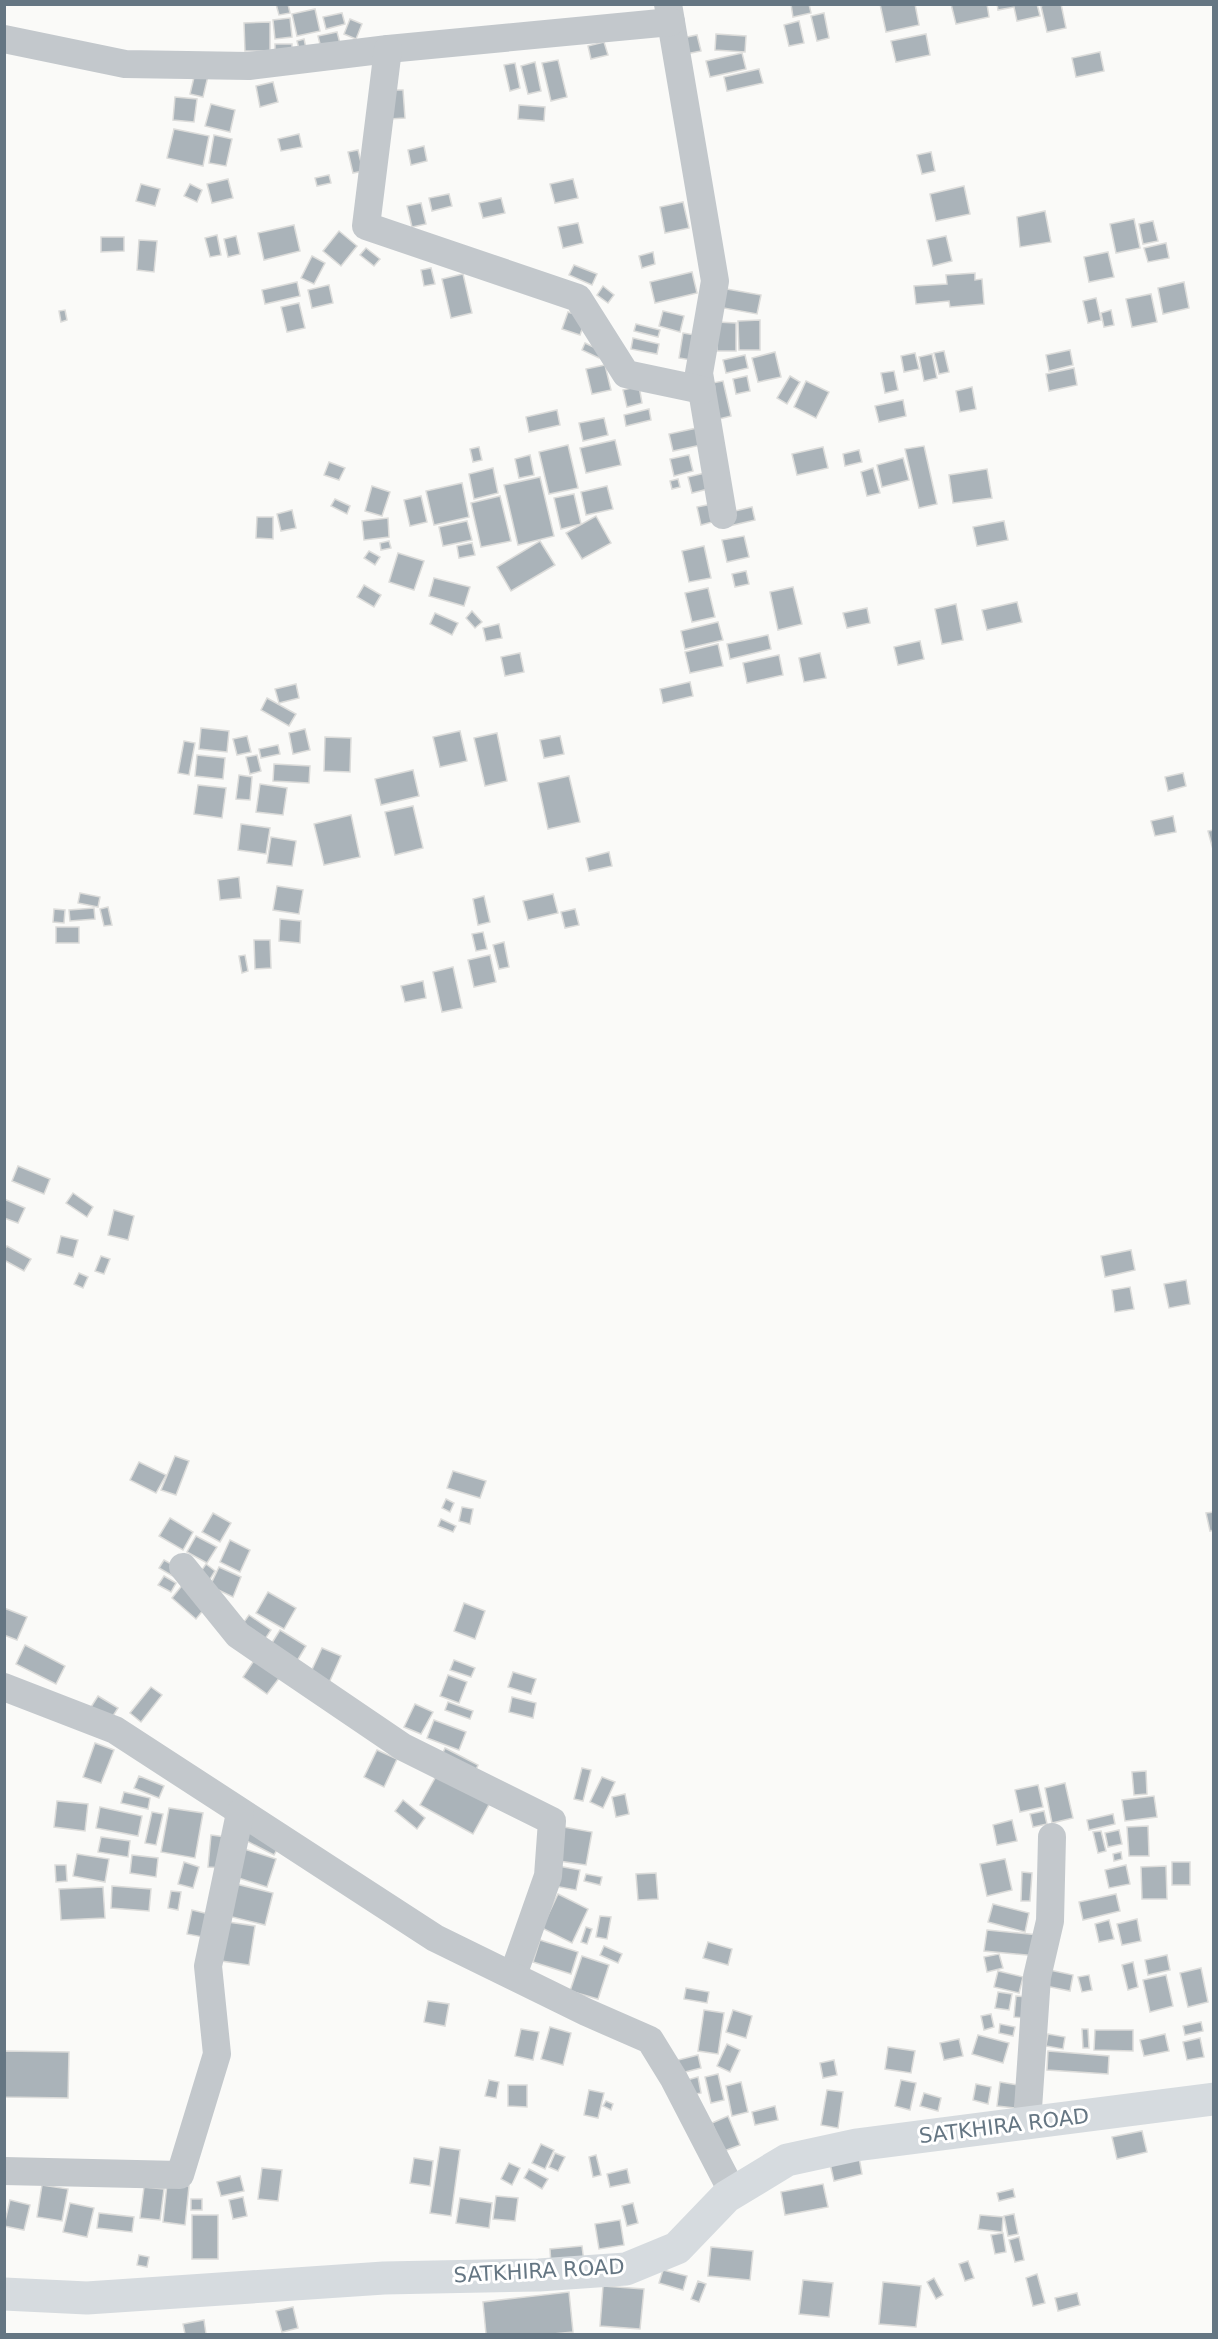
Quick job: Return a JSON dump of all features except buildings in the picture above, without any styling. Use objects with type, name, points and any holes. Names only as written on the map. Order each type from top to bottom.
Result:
[{"type":"main road","name":"SATKHIRA ROAD","points":[[4,2294],[87,2298],[384,2278],[539,2275],[626,2269],[677,2248],[726,2197],[787,2160],[856,2145],[1214,2099]]},
{"type":"street","points":[[4,39],[125,64],[249,66],[670,13],[715,281],[699,373],[723,515]]},
{"type":"street","points":[[388,49],[366,226],[578,298],[626,374],[702,390]]},
{"type":"street","points":[[183,1567],[238,1635],[403,1747],[552,1821],[548,1876],[513,1976]]},
{"type":"street","points":[[4,1687],[115,1730],[435,1938],[650,2040],[674,2079],[733,2193]]},
{"type":"street","points":[[4,2171],[180,2175],[217,2054],[208,1966],[240,1813]]},
{"type":"street","points":[[1027,2123],[1037,1977],[1050,1921],[1052,1837]]}]
